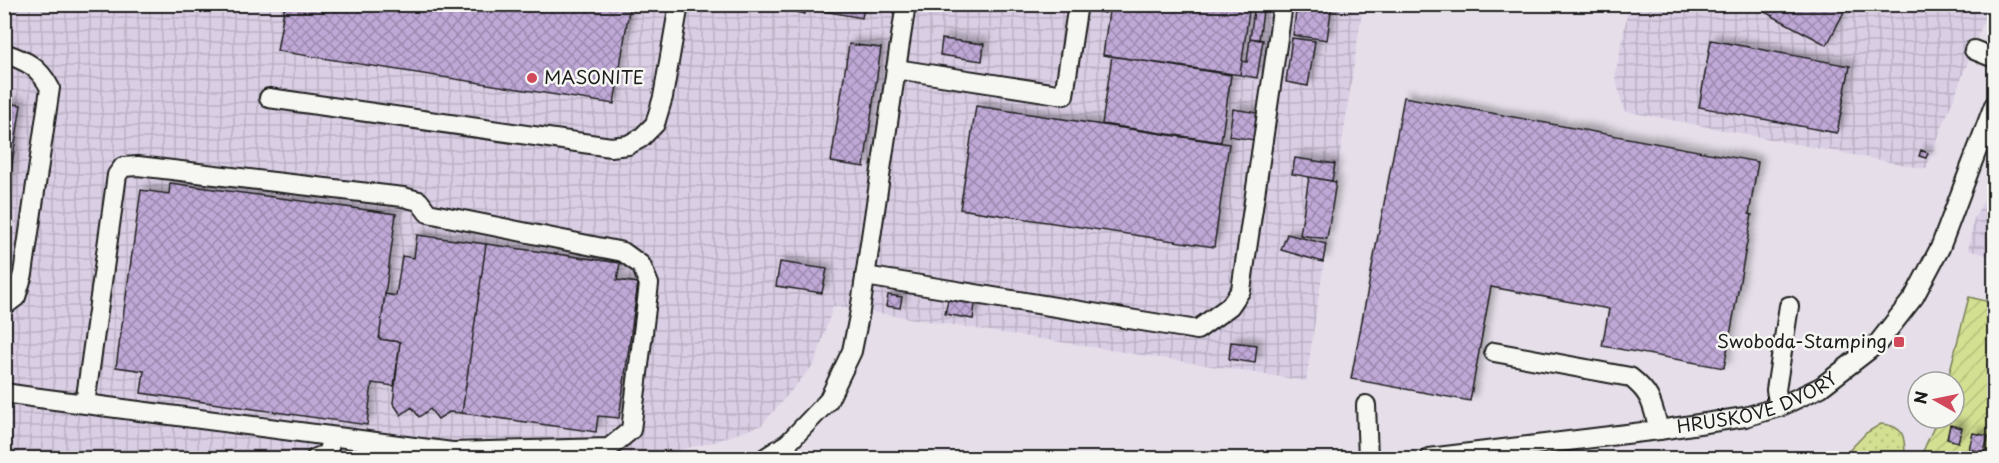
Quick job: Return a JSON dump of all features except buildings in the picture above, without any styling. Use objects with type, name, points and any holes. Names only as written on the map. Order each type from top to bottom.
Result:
[{"type":"street","points":[[269,98],[611,147],[628,145],[641,138],[654,124],[663,96],[678,4]]},
{"type":"street","points":[[765,459],[788,443],[828,401],[852,351],[906,4]]},
{"type":"street","points":[[896,69],[1064,95],[1078,4]]},
{"type":"street","points":[[865,276],[1197,330],[1230,306],[1241,290],[1283,4]]},
{"type":"street","points":[[1974,50],[1995,58]]},
{"type":"street","points":[[4,53],[42,72],[50,88],[24,274],[16,297],[4,306]]},
{"type":"street","name":"HRUŠKOVÉ DVORY","points":[[1430,459],[1497,454],[1745,417],[1779,408],[1821,387],[1878,344],[1908,306],[1940,248],[1995,105]]},
{"type":"street","points":[[4,393],[86,404],[332,437],[452,452],[609,448],[631,430],[649,284],[641,265],[623,252],[428,213],[419,201],[403,197],[138,166],[123,167],[117,175],[86,404]]},
{"type":"street","points":[[1779,408],[1776,390],[1790,306]]},
{"type":"street","points":[[1494,352],[1629,377],[1650,397],[1659,430]]},
{"type":"street","points":[[1366,405],[1368,459]]},
{"type":"street","points":[[316,459],[327,454],[332,437]]},
{"type":"shaded area","points":[[4,5],[1363,5],[1306,381],[833,306],[815,363],[762,425],[714,442],[647,457],[5,458]]},
{"type":"shaded area","points":[[1629,5],[1990,5],[1926,169],[1624,111],[1615,76]]},
{"type":"shaded area","points":[[1994,174],[1994,257],[1968,250],[1974,218],[1987,195]]},
{"type":"green space","points":[[1969,297],[1994,303],[1994,458],[1920,458],[1933,430],[1966,430],[1966,370],[1950,370]]},
{"type":"green space","points":[[1881,424],[1895,427],[1902,434],[1905,458],[1842,458],[1866,433]]},
{"type":"place","name":"MASONITE","points":[[532,78]]},
{"type":"place","name":"Swoboda-Stamping","points":[[1899,342]]}]
